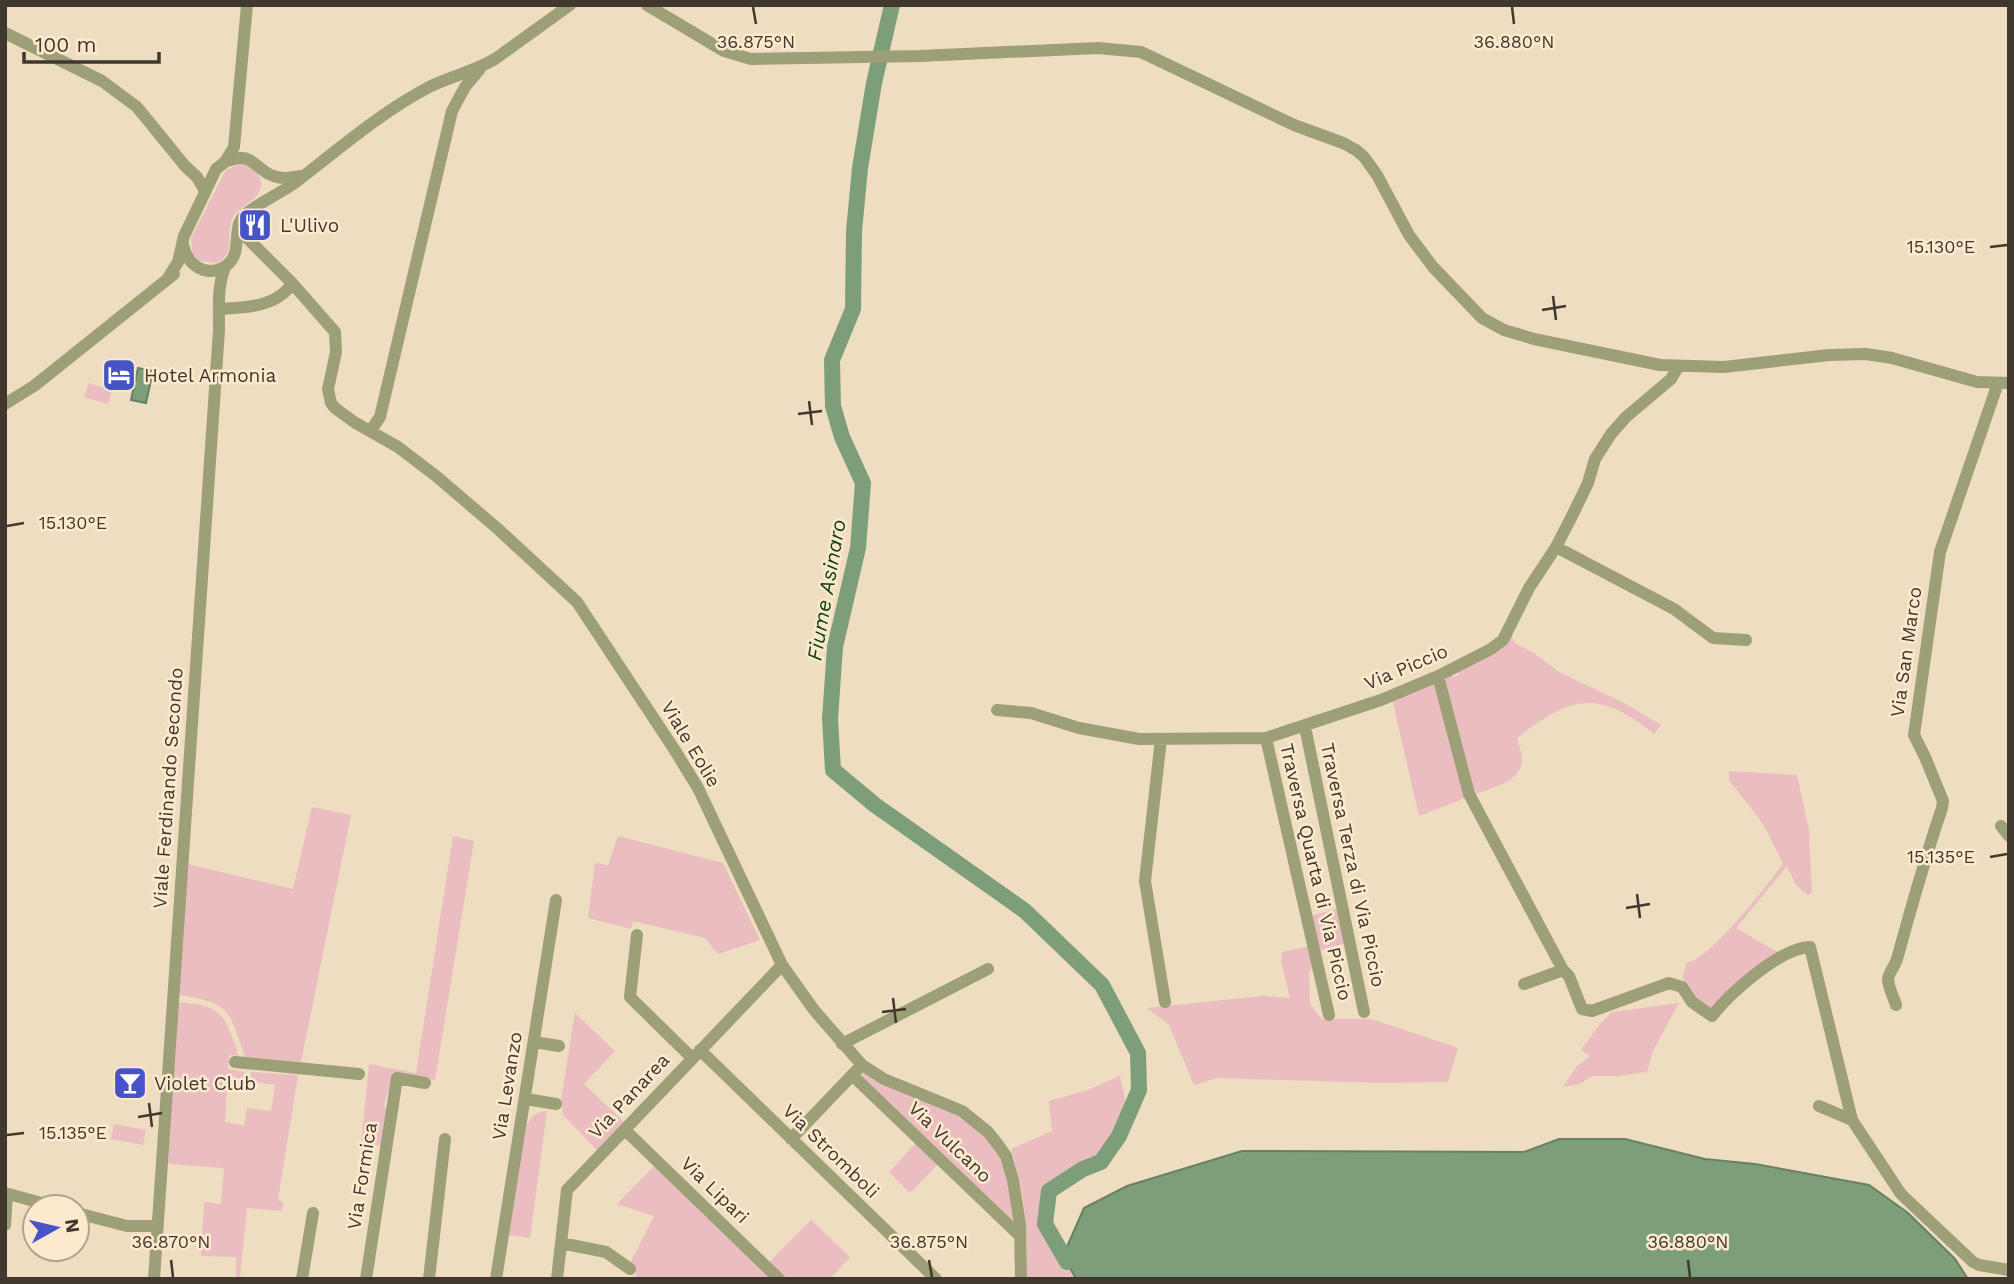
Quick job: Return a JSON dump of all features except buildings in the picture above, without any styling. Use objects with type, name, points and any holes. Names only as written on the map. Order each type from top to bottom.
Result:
[{"type":"street","points":[[168,278],[178,262],[184,236],[205,191],[234,147],[247,5]]},
{"type":"street","points":[[5,404],[34,386],[184,268],[225,267],[236,255],[239,223],[243,216],[262,201],[296,182],[351,138],[422,92],[482,67],[570,5]]},
{"type":"street","points":[[647,5],[724,51],[751,59],[920,56],[1098,48],[1141,52],[1294,125],[1356,150],[1377,175],[1409,235],[1433,267],[1482,318],[1492,324],[1534,339],[1636,361],[1678,366],[1724,367],[1829,355],[1866,354],[1892,358],[1977,382],[2004,383]]},
{"type":"street","points":[[5,33],[102,81],[137,107],[193,172],[205,191]]},
{"type":"street","points":[[371,430],[380,417],[452,111],[482,67]]},
{"type":"street","points":[[237,114],[249,158],[264,171],[289,178],[302,176]]},
{"type":"street","points":[[193,172],[240,157],[249,158]]},
{"type":"street","points":[[262,201],[267,185],[264,171]]},
{"type":"street","name":"Viale Eolie","points":[[239,223],[247,238],[335,332],[336,352],[328,389],[331,402],[354,422],[371,430],[436,476],[577,602],[698,788],[782,965],[842,1044],[862,1065],[884,1079],[962,1111],[988,1132],[999,1146],[1009,1164],[1013,1180],[1020,1236],[1021,1279]]},
{"type":"street","points":[[183,245],[184,253],[213,284],[219,306],[276,300],[292,283]]},
{"type":"street","points":[[236,255],[257,253],[273,263]]},
{"type":"street","name":"Viale Ferdinando Secondo","points":[[154,1277],[220,279],[225,267]]},
{"type":"street","name":"Via Piccio","points":[[997,710],[1031,713],[1115,736],[1161,739],[1266,738],[1381,700],[1438,676],[1503,640],[1528,588],[1556,547],[1588,483],[1595,459],[1626,417],[1671,379],[1678,366]]},
{"type":"street","name":"Via San Marco","points":[[1896,1005],[1889,977],[1897,960],[1904,928],[1921,880],[1922,866],[1942,808],[1926,757],[1914,735],[1940,552],[2004,383]]},
{"type":"street","points":[[1556,547],[1674,609],[1713,638],[1746,640]]},
{"type":"street","points":[[1438,676],[1469,794],[1563,970],[1569,976],[1582,1009],[1592,1011],[1669,983],[1682,987],[1692,1002],[1712,1016],[1725,1000],[1756,974],[1801,947],[1810,947],[1852,1120],[1901,1194],[1973,1262],[2006,1272]]},
{"type":"street","name":"Traversa Terza di Via Piccio","points":[[1305,727],[1364,1012]]},
{"type":"street","name":"Traversa Quarta di Via Piccio","points":[[1266,738],[1329,1015]]},
{"type":"street","points":[[1161,739],[1145,881],[1165,1002]]},
{"type":"street","name":"Via Levanzo","points":[[496,1279],[556,900]]},
{"type":"street","name":"Via Stromboli","points":[[637,935],[630,997],[791,1139],[936,1279]]},
{"type":"street","name":"Via Panarea","points":[[557,1279],[567,1190],[782,965]]},
{"type":"street","points":[[842,1044],[988,969]]},
{"type":"street","points":[[1524,984],[1563,970]]},
{"type":"street","points":[[534,1042],[559,1046]]},
{"type":"street","points":[[235,1062],[359,1074]]},
{"type":"street","points":[[791,1139],[862,1065]]},
{"type":"street","name":"Via Vulcano","points":[[852,1075],[1020,1236]]},
{"type":"street","name":"Via Formica","points":[[366,1279],[397,1078],[425,1083]]},
{"type":"street","points":[[526,1100],[556,1104]]},
{"type":"street","points":[[1819,1106],[1852,1120]]},
{"type":"street","name":"Via Lipari","points":[[625,1130],[779,1279]]},
{"type":"street","points":[[429,1279],[445,1139]]},
{"type":"street","points":[[5,1225],[6,1194]]},
{"type":"street","points":[[302,1279],[313,1213]]},
{"type":"street","points":[[91,1217],[127,1226],[159,1226]]},
{"type":"street","points":[[561,1243],[606,1252],[630,1269]]},
{"type":"shaded area","points":[[242,163],[256,172],[261,188],[255,198],[232,219],[229,249],[223,259],[217,263],[200,261],[192,253],[191,238],[226,170]]},
{"type":"shaded area","points":[[138,368],[153,371],[146,403],[131,400]]},
{"type":"shaded area","points":[[89,383],[112,391],[108,404],[84,397]]},
{"type":"shaded area","points":[[1512,637],[1515,643],[1534,653],[1559,672],[1624,703],[1661,725],[1654,734],[1635,719],[1601,704],[1570,706],[1553,713],[1517,738],[1522,761],[1516,775],[1503,784],[1472,795],[1443,684],[1450,672],[1453,677],[1459,675],[1457,669]]},
{"type":"shaded area","points":[[1433,682],[1468,797],[1419,816],[1392,699]]},
{"type":"shaded area","points":[[1729,771],[1797,775],[1809,830],[1812,892],[1808,895],[1795,884],[1787,866],[1736,928],[1781,954],[1710,1012],[1692,996],[1685,985],[1683,974],[1686,963],[1696,959],[1723,936],[1783,863],[1763,824],[1729,780]]},
{"type":"shaded area","points":[[312,807],[351,815],[301,1062],[245,1057],[235,1028],[225,1011],[208,1001],[178,995],[187,864],[293,889]]},
{"type":"shaded area","points":[[453,836],[474,841],[435,1080],[395,1075],[384,1105],[388,1114],[383,1146],[361,1144],[369,1064],[416,1073]]},
{"type":"shaded area","points":[[618,836],[723,863],[760,940],[718,954],[705,938],[633,921],[631,929],[588,918],[595,863],[608,865]]},
{"type":"shaded area","points":[[1340,908],[1347,943],[1317,951],[1310,916]]},
{"type":"shaded area","points":[[1311,946],[1313,966],[1309,973],[1310,1004],[1322,1019],[1371,1019],[1458,1048],[1448,1082],[1379,1083],[1218,1078],[1194,1085],[1169,1025],[1147,1008],[1262,996],[1290,998],[1281,961],[1282,952]]},
{"type":"shaded area","points":[[177,1002],[213,1010],[230,1030],[239,1056],[229,1055],[228,1069],[245,1072],[245,1085],[241,1085],[240,1090],[227,1089],[225,1122],[244,1125],[247,1108],[271,1111],[275,1085],[251,1081],[251,1072],[298,1075],[278,1200],[283,1202],[282,1211],[247,1208],[240,1277],[236,1277],[236,1257],[201,1256],[204,1202],[221,1204],[224,1168],[168,1164]]},
{"type":"shaded area","points":[[1679,1003],[1652,1053],[1647,1072],[1592,1076],[1580,1084],[1563,1087],[1576,1067],[1590,1056],[1581,1050],[1612,1012]]},
{"type":"shaded area","points":[[575,1013],[615,1051],[584,1084],[625,1123],[598,1151],[563,1115],[561,1100]]},
{"type":"shaded area","points":[[865,1073],[941,1104],[975,1126],[989,1140],[1006,1173],[1014,1225],[863,1081],[861,1075]]},
{"type":"shaded area","points":[[1120,1076],[1130,1122],[1117,1150],[1099,1169],[1068,1183],[1052,1199],[1052,1228],[1066,1249],[1067,1262],[1076,1279],[1026,1279],[1025,1213],[1011,1149],[1052,1131],[1049,1101],[1088,1090]]},
{"type":"shaded area","points":[[547,1111],[530,1238],[507,1235],[522,1135],[534,1116]]},
{"type":"shaded area","points":[[114,1124],[146,1130],[143,1145],[111,1139]]},
{"type":"shaded area","points":[[1559,1139],[1625,1139],[1705,1159],[1755,1164],[1869,1185],[1908,1213],[1955,1259],[1968,1279],[1076,1279],[1067,1262],[1066,1249],[1084,1208],[1127,1186],[1242,1151],[1524,1152]]},
{"type":"shaded area","points":[[917,1142],[939,1163],[910,1193],[889,1172]]},
{"type":"shaded area","points":[[655,1165],[774,1279],[639,1279],[634,1265],[630,1263],[654,1216],[617,1204]]},
{"type":"shaded area","points":[[811,1220],[850,1257],[830,1279],[786,1279],[769,1262]]},
{"type":"waterway","name":"Fiume Asinaro","points":[[892,5],[874,83],[860,168],[854,231],[853,309],[832,360],[833,406],[842,437],[863,483],[858,548],[835,647],[830,719],[833,770],[875,805],[1025,911],[1102,985],[1138,1053],[1139,1090],[1119,1136],[1101,1162],[1083,1169],[1049,1191],[1045,1224],[1067,1262]]},
{"type":"place","name":"L'Ulivo","points":[[255,225]]},
{"type":"place","name":"Hotel Armonia","points":[[119,375]]},
{"type":"place","name":"Violet Club","points":[[130,1083]]}]
